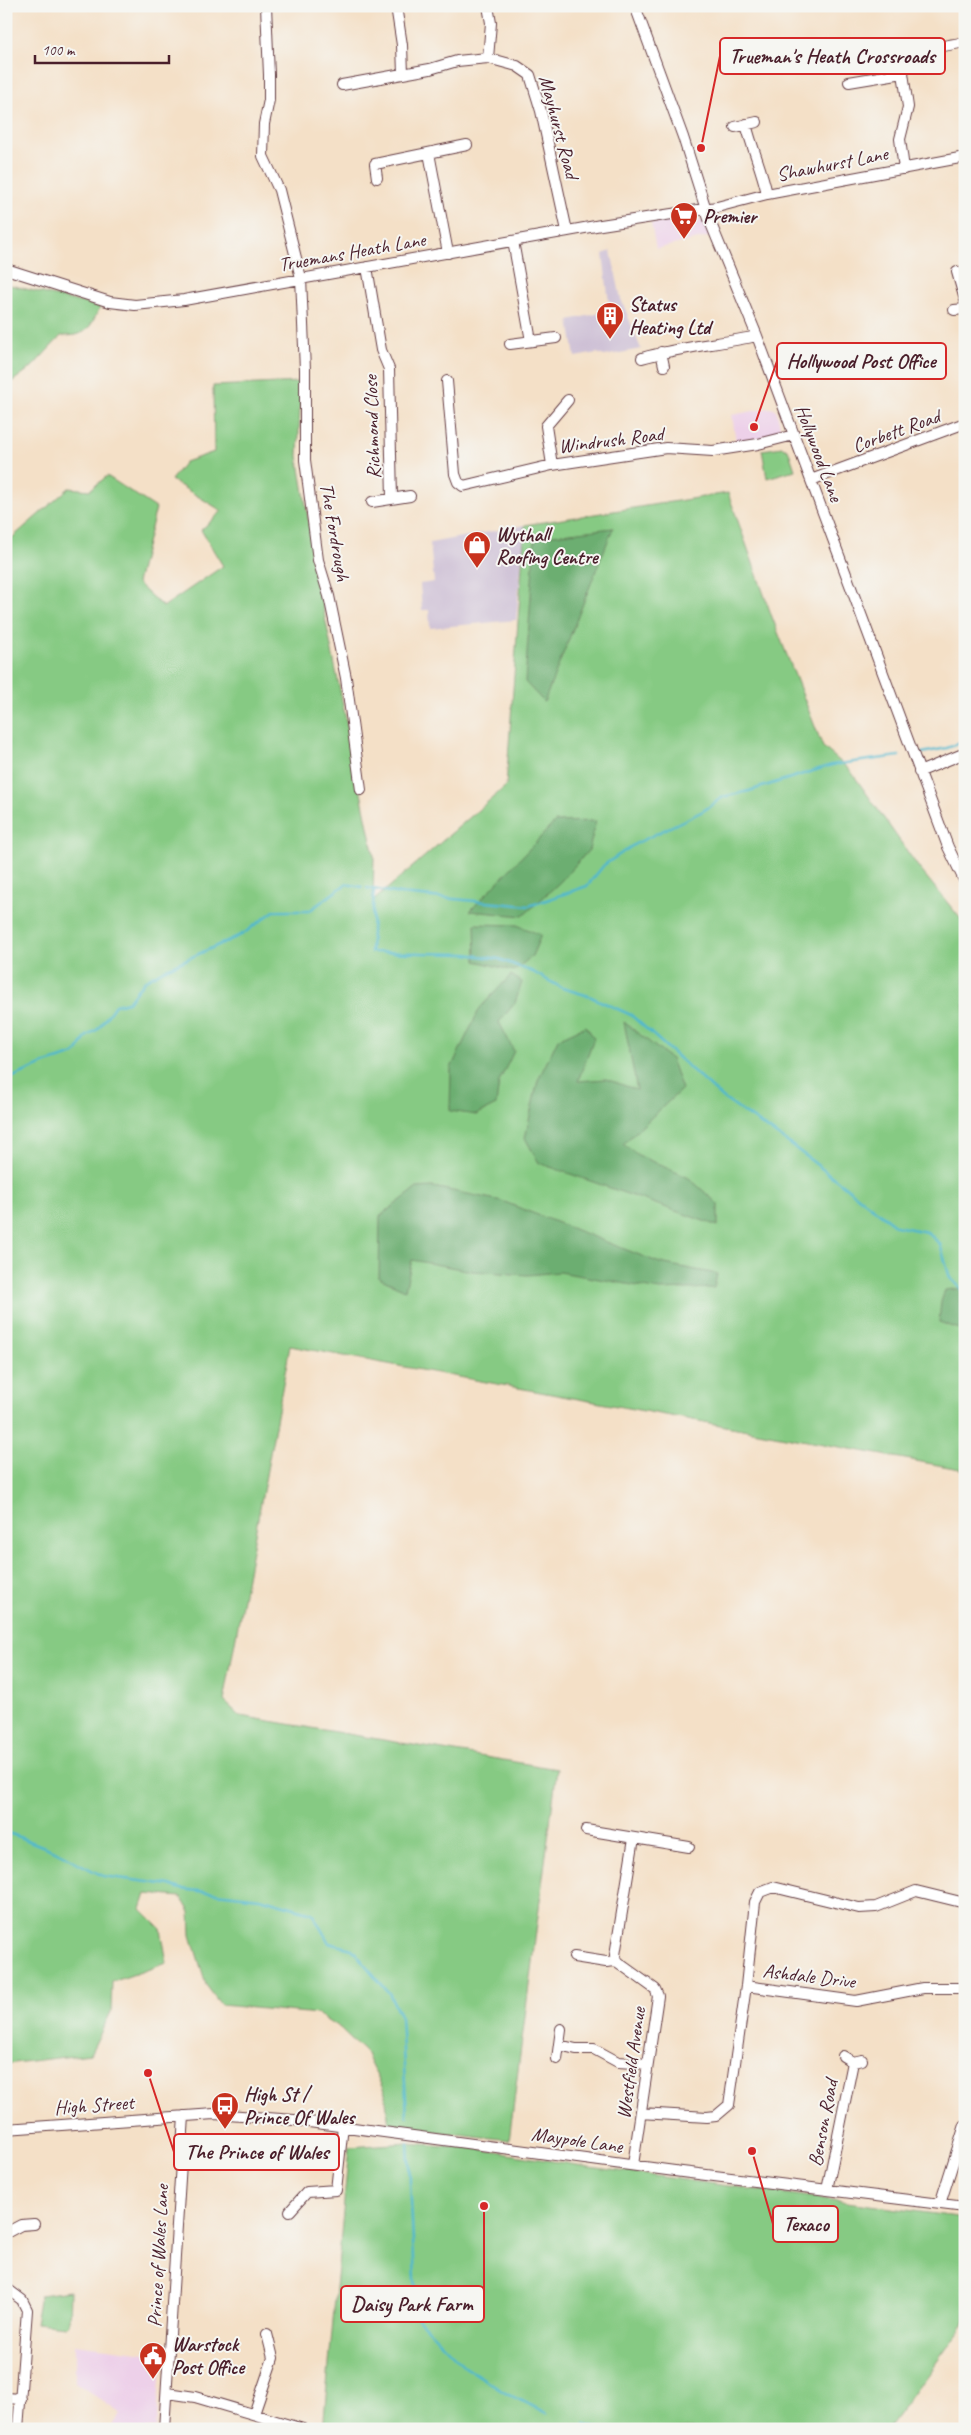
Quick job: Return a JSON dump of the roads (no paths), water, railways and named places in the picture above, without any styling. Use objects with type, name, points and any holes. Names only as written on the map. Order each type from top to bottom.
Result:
[{"type":"street","name":"The Fordrough","points":[[266,6],[269,100],[264,124],[263,156],[279,190],[301,278],[305,370],[305,460],[318,560],[329,596],[346,678],[361,790]]},
{"type":"street","points":[[396,6],[404,74]]},
{"type":"street","points":[[488,6],[491,23],[488,58]]},
{"type":"street","name":"Hollywood Lane","points":[[635,6],[706,208],[757,336],[919,772],[948,847],[965,882]]},
{"type":"street","points":[[904,169],[900,138],[908,107],[903,73],[908,62],[923,50],[965,42]]},
{"type":"street","name":"Mayhurst Road","points":[[342,85],[430,69],[457,61],[488,58],[517,66],[530,75],[541,111],[567,231]]},
{"type":"street","points":[[849,82],[903,73]]},
{"type":"street","points":[[735,126],[757,122]]},
{"type":"street","points":[[746,124],[752,148],[762,170],[767,194]]},
{"type":"street","points":[[377,178],[375,164],[468,145]]},
{"type":"street","points":[[429,153],[448,253]]},
{"type":"street","name":"Shawhurst Lane","points":[[706,208],[767,194],[965,157]]},
{"type":"street","name":"Truemans Heath Lane","points":[[6,269],[110,302],[135,305],[184,300],[706,208]]},
{"type":"street","points":[[513,241],[531,341]]},
{"type":"street","name":"Richmond Close","points":[[367,267],[381,350],[390,369],[392,498]]},
{"type":"street","points":[[957,272],[965,300]]},
{"type":"street","points":[[642,358],[661,352],[757,336]]},
{"type":"street","points":[[510,344],[556,338]]},
{"type":"street","points":[[661,352],[664,366]]},
{"type":"street","name":"Windrush Road","points":[[437,391],[448,386],[455,474],[458,482],[463,486],[552,466],[666,448],[714,451],[758,444],[794,435]]},
{"type":"street","name":"Windrush Road","points":[[552,466],[546,426],[568,400]]},
{"type":"street","name":"Corbett Road","points":[[811,480],[965,423]]},
{"type":"street","points":[[372,502],[410,496]]},
{"type":"street","points":[[919,772],[965,753]]},
{"type":"street","points":[[586,1830],[689,1847]]},
{"type":"street","points":[[574,1957],[606,1962],[616,1961],[615,1956],[634,1838]]},
{"type":"street","name":"Ashdale Drive","points":[[965,1904],[916,1891],[876,1906],[859,1908],[773,1888],[766,1889],[756,1896],[746,1986],[856,2001],[923,1988],[965,1988]]},
{"type":"street","name":"Westfield Avenue","points":[[616,1961],[658,1993],[633,2165]]},
{"type":"street","points":[[641,2113],[707,2117],[716,2116],[726,2109],[730,2100],[746,1986]]},
{"type":"street","points":[[557,2060],[561,2029]]},
{"type":"street","points":[[559,2045],[576,2049],[594,2049],[618,2062],[648,2064]]},
{"type":"street","name":"Benson Road","points":[[827,2190],[857,2061],[843,2056]]},
{"type":"street","name":"Maypole Lane","points":[[184,2116],[214,2114],[246,2116],[343,2126],[965,2207]]},
{"type":"street","name":"High Street","points":[[6,2129],[184,2116]]},
{"type":"street","name":"Prince of Wales Lane","points":[[164,2429],[168,2393],[184,2116]]},
{"type":"street","points":[[940,2204],[965,2125]]},
{"type":"street","points":[[290,2211],[307,2192],[336,2190],[343,2126]]},
{"type":"street","points":[[7,2231],[20,2225],[34,2224]]},
{"type":"street","points":[[6,2288],[22,2300],[27,2310],[18,2429]]},
{"type":"street","points":[[254,2414],[273,2358],[267,2334]]},
{"type":"street","points":[[168,2393],[195,2396],[303,2429]]},
{"type":"street","points":[[6,2398],[21,2399]]},
{"type":"waterway","points":[[922,753],[947,748],[965,741]]},
{"type":"waterway","points":[[367,888],[400,894],[529,906],[587,886],[604,865],[635,844],[703,811],[723,797],[749,791],[832,765],[899,756]]},
{"type":"waterway","points":[[6,1080],[46,1063],[75,1054],[87,1036],[98,1029],[115,1005],[128,1002],[144,981],[163,970],[243,934],[274,911],[309,911],[346,884],[362,887]]},
{"type":"waterway","points":[[374,890],[371,952],[466,954],[499,959],[533,972],[562,988],[589,996],[631,1015],[724,1099],[790,1144],[896,1226],[927,1232],[940,1244],[950,1278],[965,1292]]},
{"type":"waterway","points":[[6,1832],[55,1851],[103,1876],[170,1885],[181,1889],[260,1898],[312,1913],[329,1943],[352,1949],[389,1993],[401,2017],[407,2116]]},
{"type":"waterway","points":[[408,2143],[417,2318],[465,2367],[507,2393],[546,2413]]},
{"type":"waterway","points":[[585,2425],[600,2429]]},
{"type":"place","name":"Trueman's Heath Crossroads","points":[[701,148]]},
{"type":"place","name":"Premier","points":[[684,240]]},
{"type":"place","name":"Status Heating Ltd","points":[[610,340]]},
{"type":"place","name":"Hollywood Post Office","points":[[754,427]]},
{"type":"place","name":"Wythall Roofing Centre","points":[[477,569]]},
{"type":"place","name":"The Prince of Wales","points":[[148,2073]]},
{"type":"place","name":"High St / Prince Of Wales","points":[[225,2130]]},
{"type":"place","name":"Texaco","points":[[752,2151]]},
{"type":"place","name":"Daisy Park Farm","points":[[484,2206]]},
{"type":"place","name":"Warstock Post Office","points":[[153,2380]]}]
